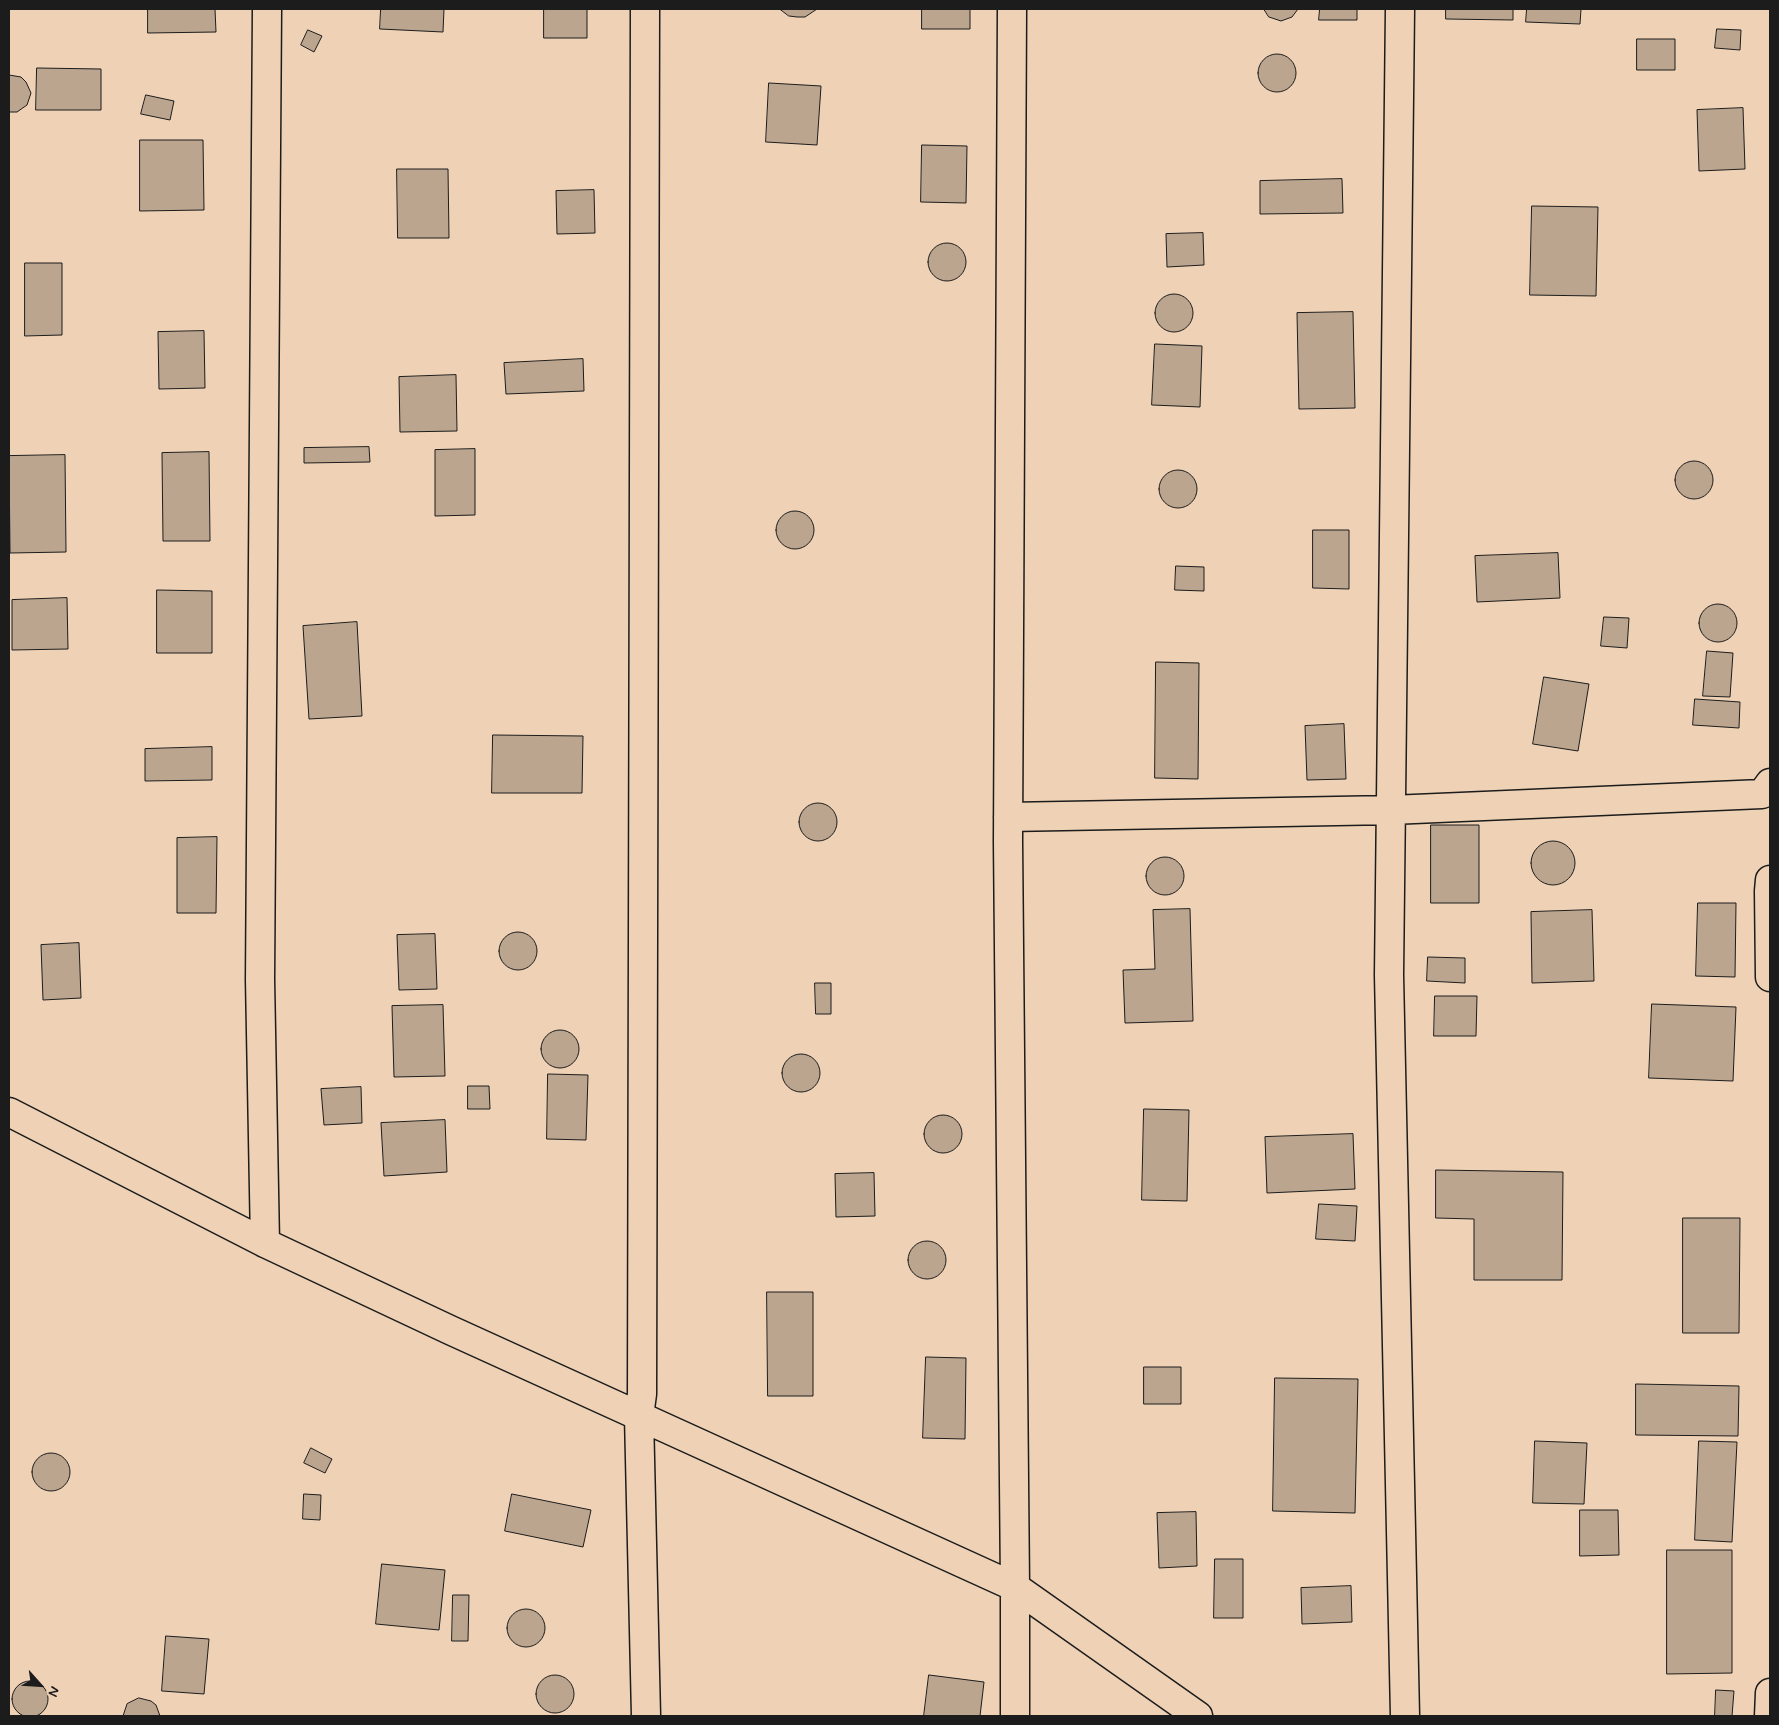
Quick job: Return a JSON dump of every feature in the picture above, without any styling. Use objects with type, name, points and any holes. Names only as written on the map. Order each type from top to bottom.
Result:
[{"type":"street","points":[[265,1243],[260,979],[267,9]]},
{"type":"street","points":[[645,9],[642,1394],[639,1416],[646,1716]]},
{"type":"street","points":[[1012,9],[1008,817],[1015,1716]]},
{"type":"street","points":[[1400,9],[1389,975],[1405,1716]]},
{"type":"street","points":[[1008,817],[1390,810],[1762,794],[1770,783]]},
{"type":"street","points":[[1770,880],[1770,977]]},
{"type":"street","points":[[9,1112],[265,1243],[450,1330],[1015,1587],[1198,1716]]},
{"type":"street","points":[[1769,1716],[1770,1693]]},
{"type":"building","points":[[148,9],[215,9],[216,32],[148,33]]},
{"type":"building","points":[[381,9],[444,9],[443,32],[380,29]]},
{"type":"building","points":[[544,9],[587,9],[587,38],[544,38]]},
{"type":"building","points":[[780,9],[817,9],[805,17],[797,17],[789,16]]},
{"type":"building","points":[[922,9],[970,9],[970,29],[922,29]]},
{"type":"building","points":[[1264,9],[1298,9],[1292,17],[1281,21],[1269,17]]},
{"type":"building","points":[[1320,9],[1357,9],[1357,20],[1319,20]]},
{"type":"building","points":[[1446,9],[1513,9],[1513,20],[1446,19]]},
{"type":"building","points":[[1527,9],[1581,9],[1580,24],[1526,22]]},
{"type":"building","points":[[1717,29],[1741,30],[1740,50],[1715,48]]},
{"type":"building","points":[[308,30],[322,36],[314,52],[301,45]]},
{"type":"building","points":[[1637,39],[1675,39],[1675,70],[1637,70]]},
{"type":"building","points":[[1277,54],[1290,60],[1296,73],[1290,86],[1277,92],[1264,86],[1258,73],[1264,60]]},
{"type":"building","points":[[37,68],[101,69],[101,110],[36,110]]},
{"type":"building","points":[[9,75],[21,77],[26,82],[31,93],[27,105],[17,112],[9,112]]},
{"type":"building","points":[[769,83],[821,86],[817,145],[766,142]]},
{"type":"building","points":[[146,95],[174,101],[170,120],[141,114]]},
{"type":"building","points":[[1743,108],[1745,169],[1699,171],[1697,110]]},
{"type":"building","points":[[140,140],[203,140],[204,210],[140,211]]},
{"type":"building","points":[[922,145],[967,146],[966,203],[921,202]]},
{"type":"building","points":[[397,169],[448,169],[449,238],[398,238]]},
{"type":"building","points":[[1342,179],[1343,213],[1260,214],[1260,181]]},
{"type":"building","points":[[594,190],[595,233],[557,234],[556,191]]},
{"type":"building","points":[[1532,206],[1598,207],[1596,296],[1530,295]]},
{"type":"building","points":[[1203,233],[1204,265],[1167,267],[1166,234]]},
{"type":"building","points":[[947,243],[960,249],[966,262],[960,275],[947,281],[934,275],[928,262],[934,249]]},
{"type":"building","points":[[25,263],[62,263],[62,335],[25,336]]},
{"type":"building","points":[[1174,294],[1187,300],[1193,313],[1187,326],[1174,332],[1161,326],[1155,313],[1161,300]]},
{"type":"building","points":[[1353,312],[1355,408],[1299,409],[1297,313]]},
{"type":"building","points":[[204,331],[205,388],[159,389],[158,332]]},
{"type":"building","points":[[1155,344],[1202,346],[1200,407],[1152,405]]},
{"type":"building","points":[[583,359],[584,391],[506,394],[504,363]]},
{"type":"building","points":[[456,375],[457,431],[400,432],[399,377]]},
{"type":"building","points":[[369,447],[370,462],[304,463],[304,448]]},
{"type":"building","points":[[475,449],[475,515],[435,516],[435,450]]},
{"type":"building","points":[[209,452],[210,541],[163,541],[162,453]]},
{"type":"building","points":[[65,455],[66,552],[10,553],[9,456]]},
{"type":"building","points":[[1694,461],[1707,467],[1713,480],[1707,493],[1694,499],[1681,493],[1675,480],[1681,467]]},
{"type":"building","points":[[1178,470],[1191,476],[1197,489],[1191,502],[1178,508],[1165,502],[1159,489],[1165,476]]},
{"type":"building","points":[[795,511],[808,517],[814,530],[808,543],[795,549],[782,543],[776,530],[782,517]]},
{"type":"building","points":[[1313,530],[1349,530],[1349,589],[1313,588]]},
{"type":"building","points":[[1558,553],[1560,598],[1477,602],[1475,556]]},
{"type":"building","points":[[1176,566],[1204,567],[1204,591],[1175,590]]},
{"type":"building","points":[[157,590],[212,591],[212,653],[157,653]]},
{"type":"building","points":[[67,598],[68,649],[12,650],[12,600]]},
{"type":"building","points":[[1718,604],[1731,610],[1737,623],[1731,636],[1718,642],[1705,636],[1699,623],[1705,610]]},
{"type":"building","points":[[1604,617],[1629,618],[1627,648],[1601,646]]},
{"type":"building","points":[[357,622],[362,716],[309,719],[303,626]]},
{"type":"building","points":[[1707,651],[1733,653],[1730,697],[1703,696]]},
{"type":"building","points":[[1156,662],[1199,663],[1198,779],[1155,778]]},
{"type":"building","points":[[1544,677],[1589,684],[1578,751],[1533,744]]},
{"type":"building","points":[[1695,699],[1740,702],[1739,728],[1693,725]]},
{"type":"building","points":[[1344,724],[1346,779],[1307,780],[1305,726]]},
{"type":"building","points":[[493,735],[583,736],[582,793],[492,793]]},
{"type":"building","points":[[212,747],[212,780],[145,781],[145,749]]},
{"type":"building","points":[[818,803],[831,809],[837,822],[831,835],[818,841],[805,835],[799,822],[805,809]]},
{"type":"building","points":[[1431,825],[1479,825],[1479,903],[1431,903]]},
{"type":"building","points":[[217,837],[216,913],[177,913],[177,838]]},
{"type":"building","points":[[1557,841],[1569,847],[1574,854],[1574,872],[1569,879],[1562,884],[1549,885],[1541,882],[1534,875],[1531,859],[1534,851],[1541,844]]},
{"type":"building","points":[[1165,857],[1178,863],[1184,876],[1178,889],[1165,895],[1152,889],[1146,876],[1152,863]]},
{"type":"building","points":[[1698,903],[1736,903],[1735,977],[1696,976]]},
{"type":"building","points":[[1190,909],[1193,1021],[1125,1023],[1123,970],[1155,969],[1153,910]]},
{"type":"building","points":[[1592,910],[1594,981],[1532,983],[1531,912]]},
{"type":"building","points":[[518,932],[531,938],[537,951],[531,964],[518,970],[505,964],[499,951],[505,938]]},
{"type":"building","points":[[435,934],[437,989],[399,990],[397,935]]},
{"type":"building","points":[[79,943],[81,998],[43,1000],[41,945]]},
{"type":"building","points":[[1428,957],[1465,958],[1465,983],[1427,981]]},
{"type":"building","points":[[815,983],[831,983],[831,1014],[816,1014]]},
{"type":"building","points":[[1435,996],[1477,996],[1476,1036],[1434,1036]]},
{"type":"building","points":[[1652,1004],[1736,1007],[1733,1081],[1649,1078]]},
{"type":"building","points":[[443,1005],[445,1076],[394,1077],[392,1006]]},
{"type":"building","points":[[560,1030],[573,1036],[579,1049],[573,1062],[560,1068],[547,1062],[541,1049],[547,1036]]},
{"type":"building","points":[[801,1054],[814,1060],[820,1073],[814,1086],[801,1092],[788,1086],[782,1073],[788,1060]]},
{"type":"building","points":[[548,1074],[588,1075],[586,1140],[547,1139]]},
{"type":"building","points":[[468,1086],[489,1086],[490,1109],[468,1109]]},
{"type":"building","points":[[361,1087],[362,1123],[324,1125],[321,1089]]},
{"type":"building","points":[[1144,1109],[1189,1110],[1187,1201],[1142,1200]]},
{"type":"building","points":[[943,1115],[956,1121],[962,1134],[956,1147],[943,1153],[930,1147],[924,1134],[930,1121]]},
{"type":"building","points":[[445,1120],[447,1172],[384,1176],[381,1123]]},
{"type":"building","points":[[1353,1134],[1355,1189],[1267,1193],[1265,1137]]},
{"type":"building","points":[[1436,1170],[1563,1172],[1562,1280],[1474,1280],[1474,1219],[1436,1218]]},
{"type":"building","points":[[874,1173],[875,1216],[836,1217],[835,1174]]},
{"type":"building","points":[[1319,1204],[1357,1206],[1355,1241],[1316,1239]]},
{"type":"building","points":[[1683,1218],[1740,1218],[1739,1333],[1683,1333]]},
{"type":"building","points":[[927,1241],[940,1247],[946,1260],[940,1273],[927,1279],[914,1273],[908,1260],[914,1247]]},
{"type":"building","points":[[767,1292],[813,1292],[813,1396],[768,1396]]},
{"type":"building","points":[[926,1357],[966,1358],[965,1439],[923,1438]]},
{"type":"building","points":[[1144,1367],[1181,1367],[1181,1404],[1144,1404]]},
{"type":"building","points":[[1275,1378],[1358,1379],[1355,1513],[1273,1511]]},
{"type":"building","points":[[1636,1384],[1739,1386],[1738,1436],[1636,1435]]},
{"type":"building","points":[[1535,1441],[1587,1443],[1584,1504],[1533,1503]]},
{"type":"building","points":[[1699,1441],[1737,1442],[1732,1542],[1695,1540]]},
{"type":"building","points":[[311,1448],[332,1459],[325,1473],[304,1463]]},
{"type":"building","points":[[51,1453],[64,1459],[70,1472],[64,1485],[51,1491],[38,1485],[32,1472],[38,1459]]},
{"type":"building","points":[[304,1494],[321,1495],[320,1520],[303,1519]]},
{"type":"building","points":[[512,1494],[591,1510],[583,1547],[505,1531]]},
{"type":"building","points":[[1580,1510],[1618,1510],[1619,1555],[1580,1556]]},
{"type":"building","points":[[1196,1512],[1197,1566],[1159,1568],[1157,1513]]},
{"type":"building","points":[[1667,1550],[1732,1550],[1732,1673],[1667,1674]]},
{"type":"building","points":[[1215,1559],[1243,1559],[1243,1618],[1214,1618]]},
{"type":"building","points":[[382,1564],[445,1570],[439,1630],[376,1624]]},
{"type":"building","points":[[1351,1586],[1352,1622],[1302,1624],[1301,1588]]},
{"type":"building","points":[[453,1595],[469,1595],[468,1641],[452,1641]]},
{"type":"building","points":[[526,1609],[539,1615],[545,1628],[539,1641],[526,1647],[513,1641],[507,1628],[513,1615]]},
{"type":"building","points":[[166,1636],[209,1639],[204,1694],[162,1691]]},
{"type":"building","points":[[555,1675],[568,1681],[574,1694],[568,1707],[555,1713],[542,1707],[536,1694],[542,1681]]},
{"type":"building","points":[[929,1675],[984,1682],[980,1716],[924,1716]]},
{"type":"building","points":[[30,1681],[37,1682],[43,1686],[47,1692],[47,1706],[43,1712],[37,1716],[30,1717],[23,1716],[17,1712],[13,1706],[12,1699],[13,1692],[17,1686],[23,1682]]},
{"type":"building","points":[[1716,1690],[1734,1691],[1732,1716],[1715,1716]]},
{"type":"building","points":[[139,1698],[151,1701],[156,1705],[160,1716],[123,1716],[127,1704]]}]
